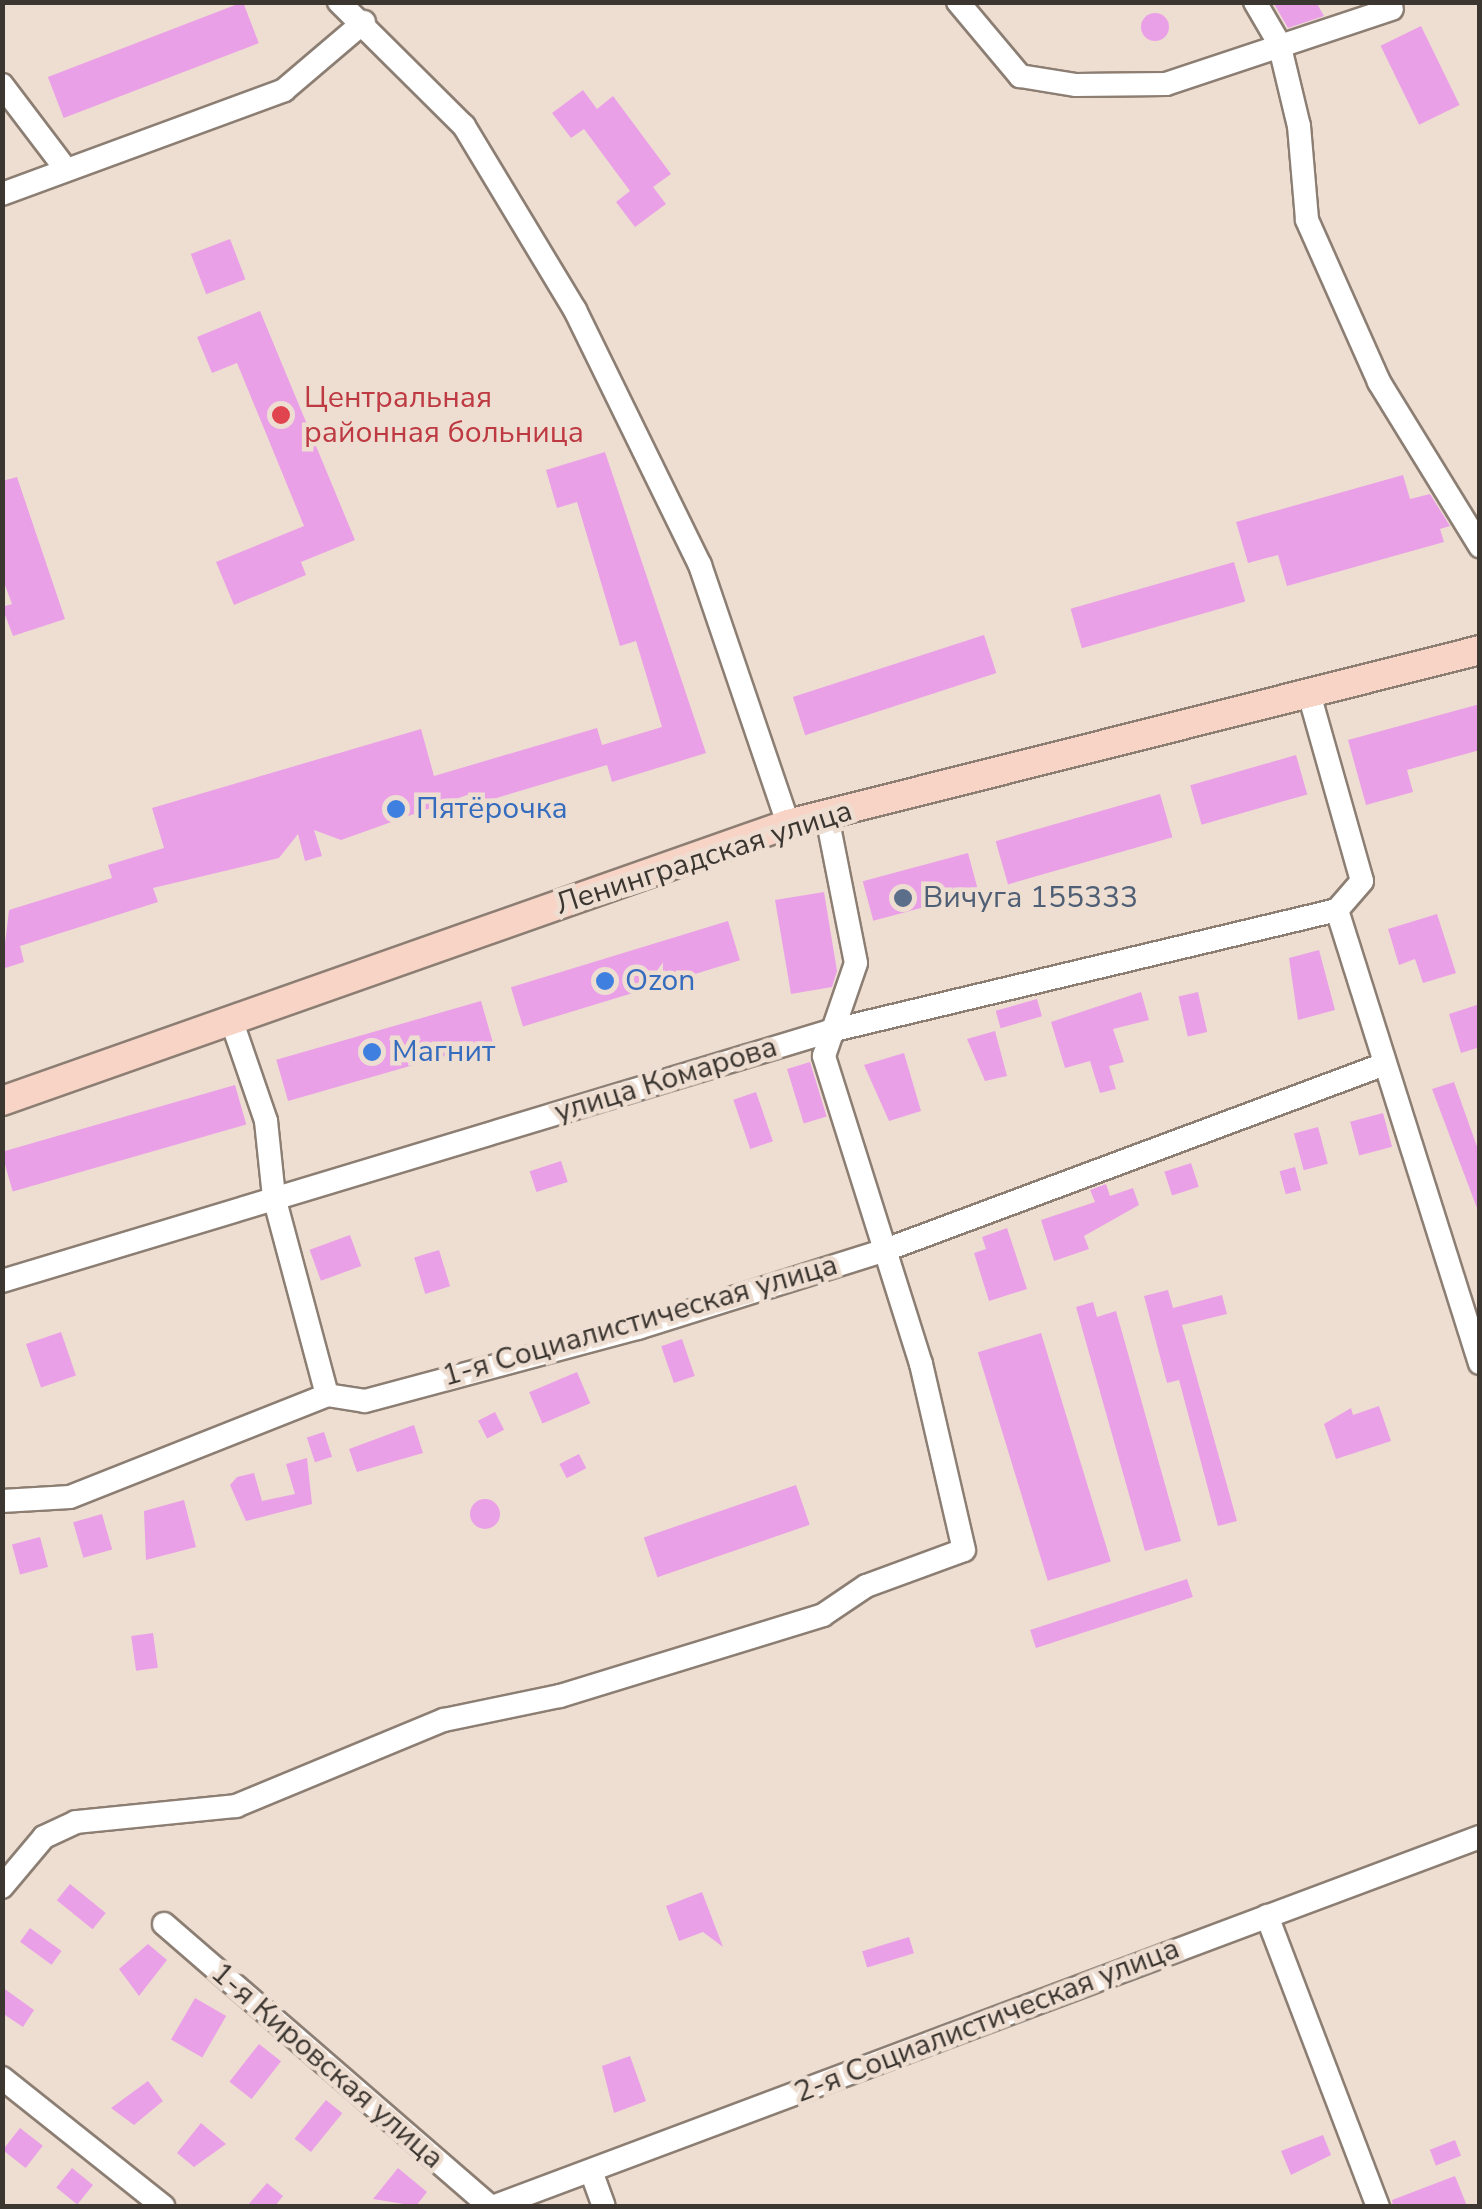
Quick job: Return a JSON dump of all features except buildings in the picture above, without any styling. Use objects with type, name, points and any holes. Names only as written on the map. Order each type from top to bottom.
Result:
[{"type":"main road","name":"Ленинградская улица","points":[[2,1101],[788,824],[1308,690],[1480,650]]},
{"type":"street","points":[[339,2],[364,22],[464,126],[576,310],[700,565],[788,824]]},
{"type":"street","points":[[958,2],[1003,61],[1041,84],[1166,84],[1279,43],[1392,10]]},
{"type":"street","points":[[1255,2],[1279,43],[1299,126],[1307,220],[1378,382],[1480,546]]},
{"type":"street","points":[[2,194],[284,90],[364,22]]},
{"type":"street","points":[[2,85],[65,168]]},
{"type":"street","points":[[1308,690],[1362,881],[1337,910],[1480,1363]]},
{"type":"street","points":[[2,1888],[44,1836],[76,1822],[236,1806],[444,1720],[560,1696],[822,1615],[866,1586],[956,1559],[965,1527],[888,1249],[824,1056],[856,963],[828,816]]},
{"type":"street","name":"улица Комарова","points":[[2,1281],[830,1030],[1337,910]]},
{"type":"street","points":[[232,1022],[266,1121],[274,1198],[327,1395]]},
{"type":"street","name":"1-я Социалистическая улица","points":[[2,1501],[70,1497],[327,1395],[365,1402],[888,1249],[1385,1064]]},
{"type":"street","name":"2-я Социалистическая улица","points":[[493,2206],[1480,1837]]},
{"type":"street","points":[[1267,1916],[1378,2206]]},
{"type":"street","name":"1-я Кировская улица","points":[[164,1924],[493,2206]]},
{"type":"street","points":[[2,2078],[163,2206]]},
{"type":"street","points":[[591,2171],[604,2206]]},
{"type":"place","name":"Центральная районная больница","points":[[281,415]]},
{"type":"place","name":"Пятёрочка","points":[[396,809]]},
{"type":"place","name":"Вичуга 155333","points":[[903,898]]},
{"type":"place","name":"Ozon","points":[[605,981]]},
{"type":"place","name":"Магнит","points":[[372,1052]]}]
